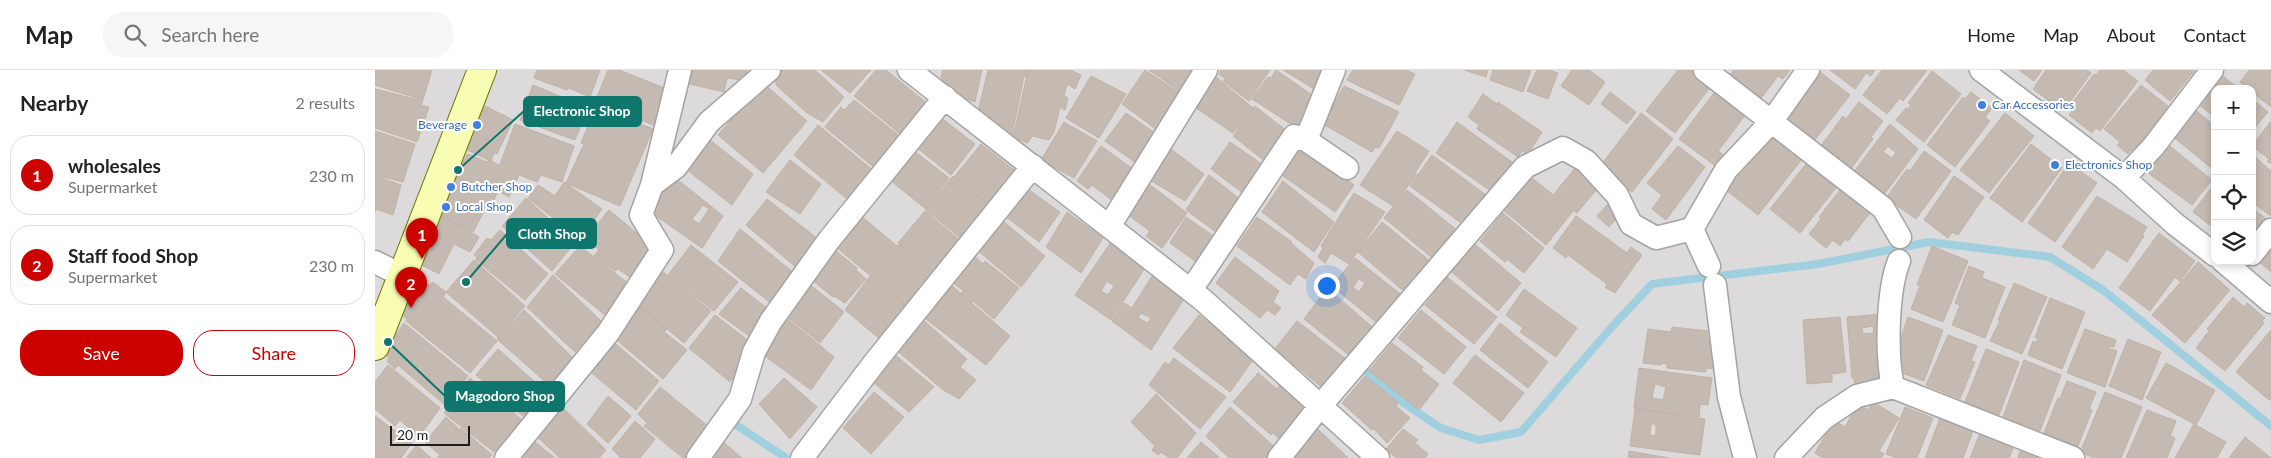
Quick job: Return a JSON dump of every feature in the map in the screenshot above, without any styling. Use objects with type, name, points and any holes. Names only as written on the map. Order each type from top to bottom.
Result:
[{"type":"main road","points":[[375,346],[482,70]]},
{"type":"street","points":[[506,458],[608,333],[662,250],[641,215],[652,185],[680,70]]},
{"type":"street","points":[[652,185],[676,167],[709,122],[769,70]]},
{"type":"street","points":[[909,70],[1191,290],[1378,458]]},
{"type":"street","points":[[1110,225],[1206,70]]},
{"type":"street","points":[[1306,140],[1334,70]]},
{"type":"street","points":[[1705,70],[1725,88],[1772,121],[1883,208],[1900,237]]},
{"type":"street","points":[[1279,458],[1321,405],[1525,167],[1563,148],[1586,161],[1617,195],[1631,224],[1656,238],[1692,228],[1725,170],[1772,121],[1809,70]]},
{"type":"street","points":[[1981,70],[2124,178],[2175,224],[2211,252]]},
{"type":"street","points":[[2124,178],[2153,146],[2211,70]]},
{"type":"street","points":[[698,458],[740,399],[753,352],[771,321],[829,240],[945,97]]},
{"type":"street","points":[[1191,290],[1294,136],[1306,140],[1347,168]]},
{"type":"street","points":[[802,458],[875,362],[1033,166]]},
{"type":"street","points":[[1692,228],[1712,276],[1729,397],[1745,458]]},
{"type":"street","points":[[2256,249],[2271,230]]},
{"type":"street","points":[[1893,387],[1889,369],[1891,291],[1899,261]]},
{"type":"street","points":[[375,262],[403,276]]},
{"type":"street","points":[[2235,265],[2271,302]]},
{"type":"street","points":[[1786,458],[1824,418],[1857,396],[1893,387],[2073,458]]},
{"type":"shaded area","points":[[375,70],[2271,70],[2271,458],[375,458]]},
{"type":"building","points":[[375,70],[432,70],[423,100],[375,85]]},
{"type":"building","points":[[537,70],[600,70],[590,97],[569,88],[567,90],[534,78]]},
{"type":"building","points":[[608,70],[619,70],[667,89],[656,126],[595,102]]},
{"type":"building","points":[[689,70],[748,70],[742,80],[727,78],[724,92],[686,83]]},
{"type":"building","points":[[777,70],[815,70],[844,97],[823,122],[807,113],[776,85],[777,83],[770,78]]},
{"type":"building","points":[[821,70],[871,70],[850,93]]},
{"type":"building","points":[[876,70],[886,70],[929,105],[904,137],[854,96]]},
{"type":"building","points":[[943,70],[982,70],[975,102],[950,93],[941,77]]},
{"type":"building","points":[[988,70],[1028,70],[1027,77],[1024,76],[1012,135],[994,133],[976,120]]},
{"type":"building","points":[[1028,70],[1070,70],[1081,75],[1075,89],[1067,84],[1064,96],[1068,98],[1065,110],[1060,107],[1054,132],[1049,140],[1032,136],[1028,143],[1013,138]]},
{"type":"building","points":[[1145,70],[1184,96],[1161,133],[1122,104]]},
{"type":"building","points":[[1149,70],[1202,70],[1186,96]]},
{"type":"building","points":[[1221,70],[1270,70],[1249,101],[1223,81],[1225,79],[1219,74]]},
{"type":"building","points":[[1276,70],[1312,95],[1302,113],[1310,119],[1300,130],[1252,99],[1268,77],[1271,78]]},
{"type":"building","points":[[1283,70],[1329,70],[1316,90]]},
{"type":"building","points":[[1353,70],[1406,70],[1415,74],[1399,105],[1347,80]]},
{"type":"building","points":[[1464,70],[1488,70],[1486,77]]},
{"type":"building","points":[[1493,70],[1531,70],[1523,92],[1490,80]]},
{"type":"building","points":[[1537,70],[1549,70],[1558,73],[1548,99],[1527,91]]},
{"type":"building","points":[[1572,70],[1589,70],[1605,82],[1589,105],[1561,86]]},
{"type":"building","points":[[1678,70],[1692,70],[1711,86],[1675,133],[1646,111]]},
{"type":"building","points":[[1734,70],[1790,70],[1783,79],[1778,76],[1759,101],[1728,77]]},
{"type":"building","points":[[1830,70],[1875,70],[1871,76],[1866,73],[1855,89]]},
{"type":"building","points":[[1882,70],[1927,70],[1903,101],[1900,98],[1887,114],[1863,95]]},
{"type":"building","points":[[2019,70],[2042,70],[2034,81]]},
{"type":"building","points":[[2046,70],[2087,70],[2091,73],[2067,106],[2064,104],[2060,109],[2033,89]]},
{"type":"building","points":[[2100,70],[2123,70],[2138,81],[2100,131],[2096,128],[2092,133],[2069,115],[2073,110],[2069,107],[2094,74],[2096,75]]},
{"type":"building","points":[[2153,70],[2195,70],[2170,101],[2145,80]]},
{"type":"building","points":[[2249,70],[2271,70],[2271,107],[2256,95],[2256,85],[2244,85],[2240,82]]},
{"type":"building","points":[[1932,71],[1961,94],[1924,142],[1896,120],[1911,105],[1908,103]]},
{"type":"building","points":[[1820,72],[1850,95],[1814,141],[1784,119]]},
{"type":"building","points":[[2222,75],[2234,85],[2214,85]]},
{"type":"building","points":[[1091,76],[1126,94],[1099,138],[1066,118]]},
{"type":"building","points":[[1216,77],[1253,108],[1233,133],[1193,106]]},
{"type":"building","points":[[763,83],[807,121],[763,173],[718,135]]},
{"type":"building","points":[[533,85],[588,108],[575,140],[520,120]]},
{"type":"building","points":[[1720,85],[1750,109],[1718,151],[1725,156],[1717,167],[1679,139]]},
{"type":"building","points":[[2141,85],[2168,106],[2134,152],[2131,150],[2128,154],[2117,145],[2120,142],[2104,129]]},
{"type":"building","points":[[1344,86],[1399,112],[1379,148],[1375,147],[1372,152],[1323,124]]},
{"type":"building","points":[[375,89],[423,101],[421,105],[429,107],[417,142],[375,128]]},
{"type":"building","points":[[2211,89],[2211,114],[2199,105]]},
{"type":"building","points":[[1610,92],[1636,112],[1627,124],[1601,104]]},
{"type":"building","points":[[1971,92],[1992,108],[1985,117],[1990,121],[1955,167],[1927,145],[1963,97],[1965,99]]},
{"type":"building","points":[[1483,94],[1542,132],[1528,154],[1522,151],[1518,157],[1477,129],[1479,125],[1468,117]]},
{"type":"building","points":[[854,100],[901,137],[876,169],[825,127],[841,107],[844,110]]},
{"type":"building","points":[[1859,102],[1883,121],[1871,137],[1873,139],[1850,170],[1821,146],[1843,116],[1846,119]]},
{"type":"building","points":[[2256,102],[2268,112],[2256,126]]},
{"type":"building","points":[[485,106],[513,120],[497,154],[494,153],[491,161],[465,149]]},
{"type":"building","points":[[596,106],[653,129],[620,206],[566,183],[584,144],[581,143]]},
{"type":"building","points":[[1255,106],[1292,135],[1271,166],[1233,136]]},
{"type":"building","points":[[2194,109],[2211,123],[2211,168],[2171,135]]},
{"type":"building","points":[[1126,113],[1158,135],[1139,165],[1105,141]]},
{"type":"building","points":[[1641,113],[1673,139],[1632,192],[1600,166]]},
{"type":"building","points":[[2005,113],[2034,136],[1989,193],[1960,170]]},
{"type":"building","points":[[940,117],[975,144],[951,175],[916,147]]},
{"type":"building","points":[[2271,121],[2271,164],[2267,161],[2269,159],[2256,149],[2256,141]]},
{"type":"building","points":[[1064,122],[1097,141],[1074,178],[1041,160]]},
{"type":"building","points":[[1457,122],[1512,162],[1491,191],[1436,153]]},
{"type":"building","points":[[515,124],[574,146],[562,182],[541,175],[537,182],[499,167]]},
{"type":"building","points":[[1890,124],[1918,149],[1883,196],[1853,173]],"holes":[[[1888,146],[1896,153],[1892,158],[1883,152]]]},
{"type":"building","points":[[818,125],[875,172],[852,203],[794,155]]},
{"type":"building","points":[[375,131],[415,144],[403,182],[375,175]]},
{"type":"building","points":[[1397,131],[1429,151],[1415,173],[1417,174],[1393,206],[1360,185]]},
{"type":"building","points":[[1773,135],[1802,159],[1758,215],[1726,190],[1753,153],[1757,155]]},
{"type":"building","points":[[705,136],[753,174],[732,205],[682,166]]},
{"type":"building","points":[[1230,142],[1266,167],[1247,196],[1211,169]]},
{"type":"building","points":[[2166,143],[2211,179],[2211,181],[2192,205],[2144,170]]},
{"type":"building","points":[[981,144],[1018,173],[992,207],[954,177]]},
{"type":"building","points":[[2031,144],[2062,168],[2022,222],[1990,198]]},
{"type":"building","points":[[1101,146],[1134,170],[1113,201],[1092,185],[1088,189],[1077,181]]},
{"type":"building","points":[[1303,146],[1354,185],[1335,212],[1283,176]]},
{"type":"building","points":[[1678,146],[1705,167],[1666,220],[1652,209],[1662,195],[1647,183]]},
{"type":"building","points":[[1171,149],[1204,174],[1185,201],[1150,180]]},
{"type":"building","points":[[914,151],[949,178],[926,209],[891,181]]},
{"type":"building","points":[[1924,151],[1951,171],[1916,219],[1886,198],[1907,169],[1910,171]]},
{"type":"building","points":[[467,154],[487,162],[489,160],[519,175],[509,197],[498,191],[494,200],[491,198],[473,232],[441,215],[449,200],[446,198]]},
{"type":"building","points":[[1432,155],[1486,195],[1464,225],[1410,186]]},
{"type":"building","points":[[2256,158],[2271,171],[2271,216],[2256,205]]},
{"type":"building","points":[[1810,159],[1840,183],[1800,233],[1770,209]]},
{"type":"building","points":[[790,160],[821,184],[800,214],[766,192]]},
{"type":"building","points":[[1580,162],[1603,182],[1577,213],[1554,194]]},
{"type":"building","points":[[2069,163],[2097,183],[2055,242],[2028,223]]},
{"type":"building","points":[[672,175],[723,216],[702,248],[649,211]],"holes":[[[703,205],[709,209],[699,224],[692,219]]]},
{"type":"building","points":[[1209,175],[1246,204],[1223,237],[1186,210]]},
{"type":"building","points":[[375,176],[401,185],[393,215],[376,209],[375,212]]},
{"type":"building","points":[[953,176],[991,207],[964,241],[926,210]]},
{"type":"building","points":[[1954,176],[1984,197],[1958,235],[1952,232],[1948,238],[1924,220]]},
{"type":"building","points":[[1532,178],[1573,211],[1546,245],[1502,209],[1522,184],[1525,187]]},
{"type":"building","points":[[1283,181],[1334,222],[1314,252],[1262,212]]},
{"type":"building","points":[[564,182],[602,209],[580,239],[528,198],[538,185],[555,196]]},
{"type":"building","points":[[1149,184],[1187,213],[1162,248],[1146,236],[1150,231],[1127,214]]},
{"type":"building","points":[[1843,186],[1873,209],[1848,241],[1845,239],[1840,246],[1833,240],[1826,248],[1809,234],[1821,219],[1819,217]]},
{"type":"building","points":[[1026,188],[1060,212],[1039,242],[1005,216]]},
{"type":"building","points":[[2211,188],[2211,226],[2193,212]]},
{"type":"building","points":[[1407,190],[1458,231],[1436,261],[1384,218]]},
{"type":"building","points":[[1354,193],[1385,212],[1349,264],[1331,253],[1325,263],[1318,257],[1323,248],[1321,246]]},
{"type":"building","points":[[2097,196],[2147,227],[2142,235],[2144,236],[2127,262],[2107,249],[2093,269],[2062,247]]},
{"type":"building","points":[[526,198],[575,242],[552,271],[502,226]]},
{"type":"building","points":[[767,199],[818,239],[797,268],[746,225]]},
{"type":"building","points":[[1608,204],[1620,215],[1609,227],[1597,216]]},
{"type":"building","points":[[609,210],[656,249],[634,280],[618,269],[615,271],[594,256],[599,250],[586,238]]},
{"type":"building","points":[[925,211],[962,242],[938,275],[898,243]]},
{"type":"building","points":[[2256,211],[2269,221],[2256,238]]},
{"type":"building","points":[[1067,212],[1103,238],[1081,273],[1046,247]]},
{"type":"building","points":[[1503,213],[1544,248],[1524,273],[1507,259],[1505,262],[1480,241]]},
{"type":"building","points":[[441,215],[479,237],[470,252],[454,244],[439,274],[420,264]]},
{"type":"building","points":[[861,216],[897,246],[900,244],[936,274],[909,308],[835,246]]},
{"type":"building","points":[[1576,216],[1627,253],[1631,247],[1642,255],[1615,293],[1605,287],[1607,284],[1568,255],[1566,258],[1553,248]]},
{"type":"building","points":[[1186,217],[1219,240],[1202,266],[1170,243]]},
{"type":"building","points":[[1257,217],[1292,242],[1314,263],[1306,279],[1298,274],[1290,285],[1237,246]]},
{"type":"building","points":[[999,218],[1045,256],[1021,287],[976,249]]},
{"type":"building","points":[[1382,222],[1430,261],[1406,293],[1358,252]]},
{"type":"building","points":[[740,229],[794,273],[772,304],[718,261]]},
{"type":"building","points":[[500,230],[548,274],[525,300],[476,260],[477,257],[474,255],[487,238],[491,240]]},
{"type":"building","points":[[2159,233],[2195,261],[2180,281],[2175,277],[2150,311],[2119,288]]},
{"type":"building","points":[[1471,241],[1521,283],[1498,311],[1447,268]]},
{"type":"building","points":[[1111,242],[1147,265],[1111,320],[1075,295]],"holes":[[[1107,281],[1114,286],[1108,295],[1101,291]]]},
{"type":"building","points":[[691,245],[738,282],[714,311],[668,275]]},
{"type":"building","points":[[2271,245],[2271,272],[2258,261]]},
{"type":"building","points":[[580,246],[629,284],[606,316],[555,274]]},
{"type":"building","points":[[1932,246],[1968,261],[1943,322],[1911,309],[1920,286],[1917,285]]},
{"type":"building","points":[[835,250],[857,268],[856,270],[866,279],[845,303],[833,297],[811,279]]},
{"type":"building","points":[[974,256],[983,264],[985,261],[1019,288],[994,319],[973,301],[972,303],[961,293],[964,291],[953,283]]},
{"type":"building","points":[[1235,257],[1279,291],[1273,302],[1281,308],[1275,315],[1267,310],[1260,318],[1216,283]]},
{"type":"building","points":[[1355,258],[1404,297],[1381,326],[1332,286]],"holes":[[[1359,279],[1365,283],[1359,292],[1353,287]]]},
{"type":"building","points":[[474,260],[525,306],[498,337],[446,292]]},
{"type":"building","points":[[2198,262],[2230,290],[2185,343],[2152,315]]},
{"type":"building","points":[[1969,266],[1984,272],[1982,278],[2005,287],[1985,338],[1952,325],[1960,305],[1955,303]]},
{"type":"building","points":[[662,271],[711,311],[684,343],[636,303]]},
{"type":"building","points":[[1154,273],[1186,296],[1151,350],[1112,321],[1124,303],[1132,308]],"holes":[[[1141,313],[1151,318],[1148,323],[1138,318]]]},
{"type":"building","points":[[553,275],[601,321],[575,352],[527,307]]},
{"type":"building","points":[[870,276],[908,308],[881,340],[845,310]]},
{"type":"building","points":[[1447,277],[1497,317],[1474,344],[1425,305]]},
{"type":"building","points":[[425,282],[429,285],[433,282],[446,292],[443,297],[497,341],[470,373],[406,321],[407,319],[399,312]]},
{"type":"building","points":[[808,283],[844,312],[820,343],[784,314]]},
{"type":"building","points":[[2014,283],[2047,297],[2022,354],[1990,341],[2000,321],[1998,320]]},
{"type":"building","points":[[952,286],[1010,336],[986,365],[922,316],[938,295],[943,298]]},
{"type":"building","points":[[741,288],[772,312],[752,338],[719,314]]},
{"type":"building","points":[[1327,288],[1377,331],[1355,360],[1304,319]]},
{"type":"building","points":[[1524,289],[1577,328],[1556,357],[1520,332],[1523,328],[1506,315]]},
{"type":"building","points":[[2233,297],[2244,307],[2247,303],[2265,318],[2262,321],[2264,323],[2225,371],[2196,348],[2209,331],[2207,329]]},
{"type":"building","points":[[2050,298],[2085,312],[2062,369],[2028,355],[2033,341],[2036,343],[2038,339],[2035,337]]},
{"type":"building","points":[[638,305],[667,329],[664,332],[687,350],[663,379],[612,336]]},
{"type":"building","points":[[524,310],[573,358],[550,386],[497,339]]},
{"type":"building","points":[[1421,310],[1466,347],[1444,374],[1398,338]]},
{"type":"building","points":[[1883,314],[1886,383],[1855,385],[1854,378],[1852,378],[1847,317]],"holes":[[[1873,326],[1874,333],[1863,334],[1862,328]]]},
{"type":"building","points":[[715,315],[754,345],[736,382],[732,379],[730,382],[689,348]]},
{"type":"building","points":[[783,315],[834,357],[811,390],[757,350]]},
{"type":"building","points":[[1199,315],[1255,357],[1230,392],[1173,348]]},
{"type":"building","points":[[920,317],[967,359],[960,367],[976,380],[959,399],[942,389],[894,348]]},
{"type":"building","points":[[1840,317],[1846,372],[1832,374],[1832,382],[1807,384],[1803,320]]},
{"type":"building","points":[[1908,317],[1943,330],[1924,381],[1891,369]]},
{"type":"building","points":[[1297,321],[1351,363],[1324,389],[1275,349]]},
{"type":"building","points":[[404,323],[468,376],[445,405],[398,365],[395,369],[387,361],[389,358],[384,353]]},
{"type":"building","points":[[1500,323],[1548,362],[1528,388],[1480,350]]},
{"type":"building","points":[[1672,327],[1708,331],[1707,337],[1721,338],[1717,369],[1706,368],[1706,372],[1667,368],[1667,364],[1661,363],[1661,365],[1643,363],[1648,329],[1671,332]]},
{"type":"building","points":[[2085,329],[2116,340],[2114,347],[2110,346],[2110,349],[2117,351],[2105,387],[2067,373]]},
{"type":"building","points":[[2271,330],[2271,397],[2269,400],[2236,372]]},
{"type":"building","points":[[1948,335],[1977,346],[1971,361],[1975,362],[1960,399],[1926,385]]},
{"type":"building","points":[[610,339],[659,381],[636,410],[587,369]]},
{"type":"building","points":[[2128,339],[2161,352],[2142,400],[2109,386]]},
{"type":"building","points":[[1392,343],[1423,367],[1421,370],[1439,384],[1419,410],[1369,371]]},
{"type":"building","points":[[498,349],[545,391],[524,417],[476,375]]},
{"type":"building","points":[[1986,349],[2019,362],[1999,415],[1965,402]]},
{"type":"building","points":[[889,350],[934,387],[909,412],[868,378]]},
{"type":"building","points":[[1475,355],[1524,393],[1501,422],[1453,383]]},
{"type":"building","points":[[1174,358],[1226,397],[1200,429],[1149,385],[1165,362],[1169,365]]},
{"type":"building","points":[[2024,360],[2061,375],[2040,431],[2003,417]]},
{"type":"building","points":[[2166,363],[2215,390],[2196,425],[2146,398]]},
{"type":"building","points":[[388,365],[440,408],[419,437],[400,420],[395,426],[375,409],[375,382]]},
{"type":"building","points":[[1639,368],[1712,378],[1708,405],[1700,404],[1699,417],[1634,408]],"holes":[[[1655,384],[1666,387],[1663,400],[1652,398]]]},
{"type":"building","points":[[1258,373],[1277,389],[1280,385],[1312,415],[1285,444],[1273,433],[1271,435],[1233,402]]},
{"type":"building","points":[[1365,376],[1398,402],[1396,406],[1410,418],[1387,443],[1373,428],[1372,430],[1342,403]]},
{"type":"building","points":[[470,378],[490,395],[492,393],[523,421],[501,453],[495,450],[494,452],[444,413]]},
{"type":"building","points":[[784,378],[817,407],[790,439],[759,404]]},
{"type":"building","points":[[2067,381],[2096,392],[2089,409],[2092,410],[2078,446],[2044,433]]},
{"type":"building","points":[[660,387],[714,431],[692,458],[683,458],[644,426],[647,423],[638,414]]},
{"type":"building","points":[[874,392],[904,417],[871,454],[843,428]]},
{"type":"building","points":[[2105,392],[2142,407],[2121,458],[2094,458],[2082,453],[2084,449],[2082,448]]},
{"type":"building","points":[[1156,394],[1196,433],[1177,458],[1169,458],[1161,452],[1158,455],[1152,450],[1155,446],[1131,422]]},
{"type":"building","points":[[608,396],[631,416],[608,443],[587,424]]},
{"type":"building","points":[[1873,402],[1899,418],[1879,451],[1884,454],[1881,458],[1823,458],[1815,453],[1834,420],[1845,427],[1855,409],[1857,411],[1860,405],[1868,410]]},
{"type":"building","points":[[558,403],[606,450],[599,458],[560,458],[532,432]]},
{"type":"building","points":[[1230,407],[1277,449],[1270,458],[1229,458],[1206,436]]},
{"type":"building","points":[[1905,407],[1933,418],[1917,458],[1896,458],[1886,454]]},
{"type":"building","points":[[1635,409],[1705,419],[1700,455],[1630,446]],"holes":[[[1651,424],[1656,424],[1656,435],[1650,436]]]},
{"type":"building","points":[[2147,410],[2176,421],[2170,436],[2175,438],[2167,458],[2126,458]]},
{"type":"building","points":[[375,416],[412,443],[401,458],[375,458]]},
{"type":"building","points":[[446,417],[492,455],[489,458],[437,458],[440,455],[425,442]]},
{"type":"building","points":[[1940,418],[1973,431],[1963,458],[1925,458]]},
{"type":"building","points":[[635,421],[655,439],[640,458],[621,458],[612,449]]},
{"type":"building","points":[[2194,424],[2226,442],[2217,458],[2175,458]]},
{"type":"building","points":[[1318,429],[1348,458],[1293,458]]},
{"type":"building","points":[[1403,429],[1418,440],[1415,443],[1428,454],[1425,458],[1396,458],[1386,449]]},
{"type":"building","points":[[1980,433],[2014,446],[2009,458],[1970,458]]},
{"type":"building","points":[[2245,437],[2271,458],[2229,458]]},
{"type":"building","points":[[531,439],[555,458],[515,458]]},
{"type":"building","points":[[723,442],[742,458],[708,458]]},
{"type":"building","points":[[1201,442],[1220,458],[1187,458]]},
{"type":"building","points":[[417,445],[431,458],[406,458]]},
{"type":"building","points":[[1629,451],[1669,458],[1628,458]]},
{"type":"building","points":[[2020,451],[2037,458],[2018,458]]},
{"type":"waterway","points":[[1366,371],[1402,402],[1441,428],[1479,440],[1521,432],[1610,329],[1652,284],[1818,264],[1929,242],[2050,257],[2103,290],[2271,426]]},
{"type":"waterway","points":[[729,428],[733,423],[785,457]]},
{"type":"place","name":"Car Accessories","points":[[1982,105]]},
{"type":"place","name":"Beverage","points":[[477,125]]},
{"type":"place","name":"Electronics Shop","points":[[2055,165]]},
{"type":"place","name":"Electronic Shop","points":[[458,170]]},
{"type":"place","name":"Butcher Shop","points":[[451,187]]},
{"type":"place","name":"Local Shop","points":[[446,207]]},
{"type":"place","name":"wholesales","points":[[422,259]]},
{"type":"place","name":"Cloth Shop","points":[[466,282]]},
{"type":"place","name":"Staff food Shop","points":[[411,308]]},
{"type":"place","name":"Magodoro Shop","points":[[388,342]]}]
